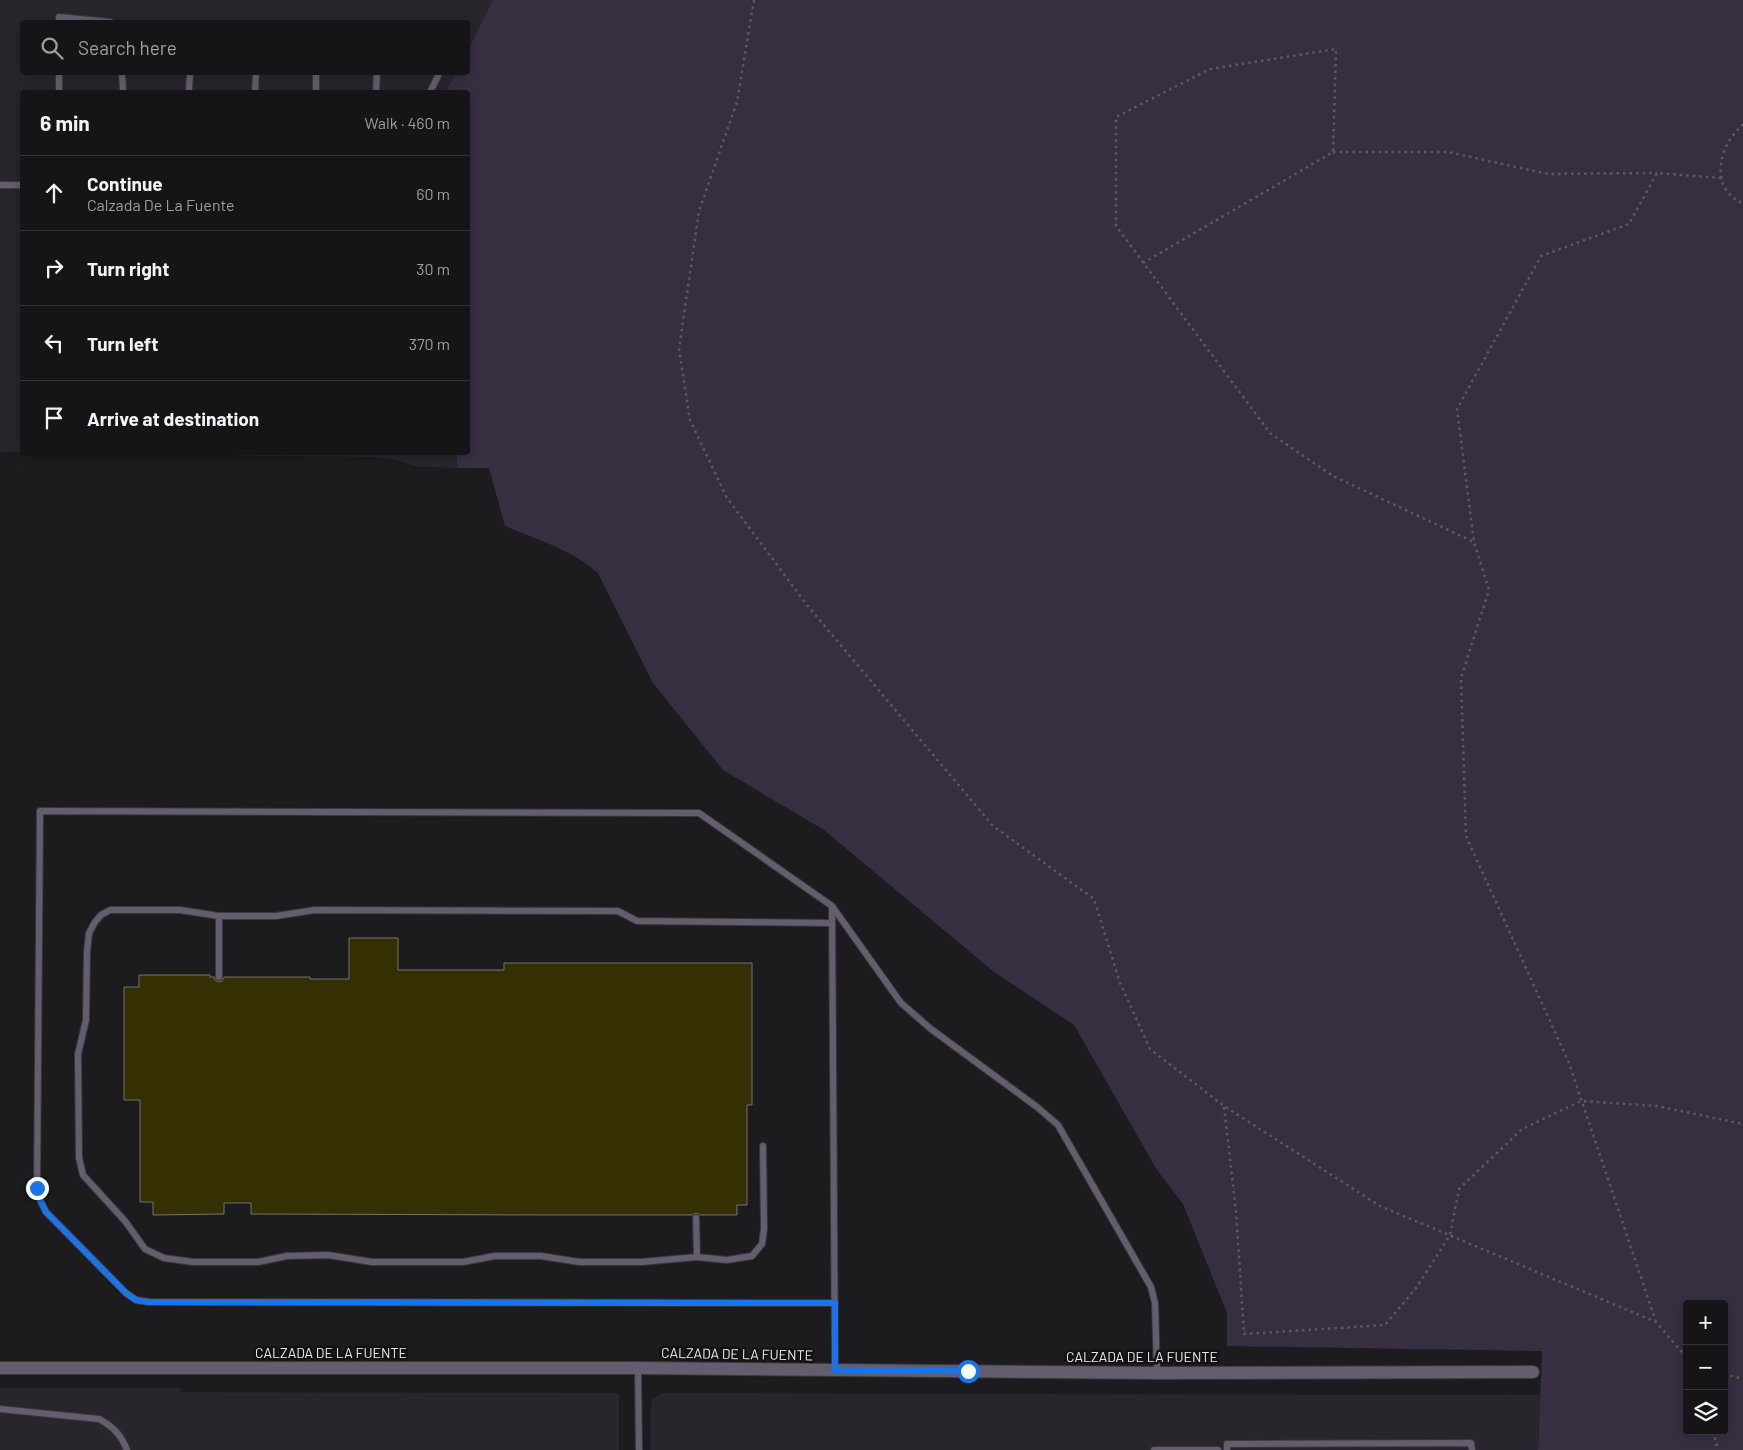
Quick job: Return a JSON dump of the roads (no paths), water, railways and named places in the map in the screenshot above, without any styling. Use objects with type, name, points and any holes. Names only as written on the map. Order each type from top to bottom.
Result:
[{"type":"street","name":"CALZADA DE LA FUENTE","points":[[0,1368],[638,1368],[1157,1372],[1533,1372]]},
{"type":"lane","points":[[59,20],[59,17],[90,20]]},
{"type":"lane","points":[[59,75],[59,90]]},
{"type":"lane","points":[[122,75],[122,90]]},
{"type":"lane","points":[[189,90],[190,75]]},
{"type":"lane","points":[[255,90],[256,75]]},
{"type":"lane","points":[[316,75],[316,90]]},
{"type":"lane","points":[[376,90],[377,75]]},
{"type":"lane","points":[[431,90],[438,75]]},
{"type":"lane","points":[[0,185],[20,185]]},
{"type":"lane","points":[[835,1303],[149,1302],[136,1300],[126,1293],[46,1212],[37,1188],[40,811],[699,813],[832,906],[901,1003],[931,1029],[1058,1125],[1151,1286],[1155,1303],[1157,1372]]},
{"type":"lane","points":[[832,906],[835,1370]]},
{"type":"lane","points":[[763,1146],[764,1229],[762,1244],[752,1256],[727,1260],[697,1257],[641,1262],[579,1262],[542,1256],[494,1256],[463,1262],[372,1262],[328,1255],[287,1256],[258,1262],[193,1262],[164,1258],[146,1249],[125,1221],[83,1175],[79,1158],[78,1054],[86,1020],[89,932],[101,915],[110,910],[180,910],[219,916],[276,916],[315,910],[598,911],[618,912],[637,921],[832,923]]},
{"type":"lane","points":[[219,916],[219,977]]},
{"type":"lane","points":[[696,1218],[697,1257]]},
{"type":"lane","points":[[638,1368],[639,1450]]},
{"type":"lane","points":[[0,1409],[99,1420],[112,1426],[121,1436],[127,1450]]},
{"type":"lane","points":[[1227,1450],[1227,1444],[1472,1442],[1472,1450]]},
{"type":"lane","points":[[1154,1450],[1218,1450]]}]
